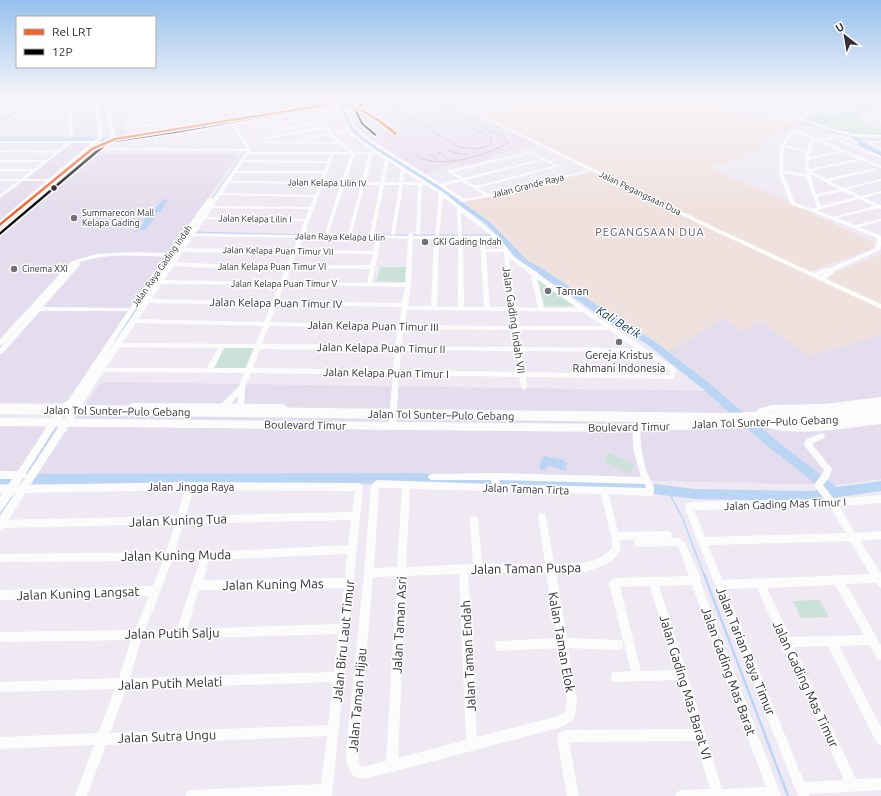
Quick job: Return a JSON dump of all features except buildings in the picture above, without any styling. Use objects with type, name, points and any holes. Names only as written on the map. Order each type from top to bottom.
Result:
[{"type":"highway","name":"Jalan Tol Sunter–Pulo Gebang","points":[[0,409],[727,418],[805,415],[881,406]]},
{"type":"highway","name":"Jalan Tol Sunter–Pulo Gebang","points":[[0,417],[725,425],[798,423],[881,415]]},
{"type":"main road","points":[[0,223],[88,149],[110,135]]},
{"type":"main road","name":"Jalan Pegangsaan Dua","points":[[520,135],[714,229],[881,307]]},
{"type":"main road","points":[[0,137],[72,140],[104,138]]},
{"type":"main road","points":[[0,142],[104,138]]},
{"type":"main road","points":[[0,234],[99,150],[104,138]]},
{"type":"main road","name":"Boulevard Timur","points":[[0,405],[64,407],[241,406],[393,410],[759,415],[848,410],[881,406]]},
{"type":"main road","points":[[708,414],[709,426]]},
{"type":"main road","name":"Boulevard Timur","points":[[0,422],[596,428],[764,424],[881,415]]},
{"type":"street","points":[[0,197],[72,140],[72,135]]},
{"type":"street","points":[[104,138],[127,135]]},
{"type":"street","points":[[104,138],[155,135]]},
{"type":"street","points":[[236,135],[245,152]]},
{"type":"street","points":[[263,135],[274,150]]},
{"type":"street","points":[[265,138],[280,135]]},
{"type":"street","points":[[284,142],[323,135]]},
{"type":"street","points":[[331,135],[352,152]]},
{"type":"street","points":[[354,135],[374,152],[455,203],[494,236],[505,251],[584,310],[644,350]]},
{"type":"street","points":[[363,135],[464,200]]},
{"type":"street","points":[[790,135],[783,146],[781,172],[793,204],[833,218],[880,241],[878,249],[831,270],[811,274]]},
{"type":"street","points":[[810,135],[815,139],[881,167]]},
{"type":"street","points":[[839,135],[851,139],[857,143]]},
{"type":"street","points":[[860,135],[881,136]]},
{"type":"street","points":[[815,139],[833,138],[881,157]]},
{"type":"street","points":[[815,139],[808,151],[806,159],[808,175],[819,207]]},
{"type":"street","points":[[881,141],[868,143],[881,149]]},
{"type":"street","points":[[268,142],[340,143]]},
{"type":"street","points":[[783,146],[808,151]]},
{"type":"street","points":[[88,149],[188,152]]},
{"type":"street","points":[[245,152],[274,150],[374,152]]},
{"type":"street","points":[[0,151],[58,152]]},
{"type":"street","points":[[806,159],[845,151]]},
{"type":"street","name":"Jalan Raya Gading Indah","points":[[21,482],[77,407],[100,370],[160,282],[170,259],[181,250],[189,234],[203,218],[235,172],[242,161],[245,152]]},
{"type":"street","name":"Jalan Raya Gading Indah","points":[[21,482],[52,423],[64,407],[72,401],[133,308],[189,234],[245,152]]},
{"type":"street","points":[[93,155],[101,153],[352,152]]},
{"type":"street","points":[[327,233],[352,152]]},
{"type":"street","points":[[350,234],[374,152]]},
{"type":"street","points":[[475,187],[558,166],[532,152],[448,170],[488,196]]},
{"type":"street","points":[[224,406],[242,387],[249,371],[333,153]]},
{"type":"street","points":[[442,185],[544,158]]},
{"type":"street","points":[[372,234],[387,159]]},
{"type":"street","points":[[808,175],[862,159]]},
{"type":"street","points":[[0,160],[46,161]]},
{"type":"street","points":[[856,160],[881,172]]},
{"type":"street","points":[[242,161],[330,162]]},
{"type":"street","points":[[488,162],[524,187]]},
{"type":"street","points":[[826,180],[875,169]]},
{"type":"street","points":[[0,170],[35,170]]},
{"type":"street","points":[[393,234],[403,170]]},
{"type":"street","name":"Jalan Grande Raya","points":[[455,203],[592,170]]},
{"type":"street","points":[[235,172],[326,172]]},
{"type":"street","points":[[781,172],[808,175],[826,180],[880,207]]},
{"type":"street","points":[[0,180],[50,180]]},
{"type":"street","points":[[815,196],[881,180]]},
{"type":"street","name":"Jalan Kelapa Lilin IV","points":[[228,182],[423,184]]},
{"type":"street","points":[[418,234],[423,184]]},
{"type":"street","points":[[0,192],[6,192]]},
{"type":"street","points":[[813,210],[819,207],[881,192]]},
{"type":"street","points":[[434,308],[437,236],[441,193]]},
{"type":"street","points":[[220,194],[317,196]]},
{"type":"street","points":[[211,206],[312,208]]},
{"type":"street","points":[[833,218],[880,207]]},
{"type":"street","points":[[460,208],[461,308]]},
{"type":"street","name":"Jalan Kelapa Lilin I","points":[[203,218],[307,220]]},
{"type":"street","points":[[854,227],[881,220]]},
{"type":"street","name":"Jalan Raya Kelapa Lilin","points":[[302,235],[327,233],[393,234],[410,236],[418,234],[437,236]]},
{"type":"street","name":"Jalan Raya Kelapa Lilin","points":[[189,234],[379,237],[494,236]]},
{"type":"street","points":[[392,426],[398,349],[408,285],[410,236]]},
{"type":"street","name":"Jalan Raya Kelapa Lilin","points":[[460,236],[482,238],[494,236]]},
{"type":"street","points":[[368,285],[379,237]]},
{"type":"street","points":[[482,238],[487,309]]},
{"type":"street","name":"Jalan Kelapa Puan Timur VII","points":[[181,250],[376,253]]},
{"type":"street","points":[[483,251],[505,251]]},
{"type":"street","name":"Jalan Gading Indah VII","points":[[505,251],[524,387]]},
{"type":"street","name":"Jalan Kelapa Puan Timur VI","points":[[85,257],[120,256],[170,259],[213,266],[372,267]]},
{"type":"street","points":[[0,352],[74,262],[85,257]]},
{"type":"street","points":[[0,343],[85,257]]},
{"type":"street","points":[[820,279],[831,273],[831,270]]},
{"type":"street","points":[[536,274],[534,277],[541,309]]},
{"type":"street","name":"Jalan Kelapa Puan Timur V","points":[[160,282],[408,285]]},
{"type":"street","name":"Jalan Kelapa Puan Timur IV","points":[[147,301],[584,310]]},
{"type":"street","points":[[37,307],[133,308]]},
{"type":"street","name":"Jalan Kelapa Puan Timur III","points":[[134,321],[401,327],[612,328]]},
{"type":"street","name":"Jalan Kelapa Puan Timur II","points":[[118,345],[398,349],[644,350]]},
{"type":"street","points":[[209,370],[222,346]]},
{"type":"street","name":"Jalan Kelapa Puan Timur I","points":[[100,370],[209,370],[671,377],[673,370],[644,350]]},
{"type":"street","points":[[241,406],[242,387]]},
{"type":"street","points":[[759,415],[761,411],[772,408],[825,407],[881,400]]},
{"type":"street","points":[[764,424],[777,428],[796,428],[881,421]]},
{"type":"street","points":[[636,427],[638,452],[648,487]]},
{"type":"street","points":[[821,436],[808,442],[808,445],[828,469],[826,476],[818,485],[831,501],[880,580]]},
{"type":"street","points":[[0,475],[21,482]]},
{"type":"street","name":"Jalan Taman Tirta","points":[[432,477],[495,477],[648,487]]},
{"type":"street","name":"Jalan Taman Tirta","points":[[495,477],[496,488]]},
{"type":"street","points":[[0,489],[21,482]]},
{"type":"street","points":[[0,506],[21,482]]},
{"type":"street","points":[[0,524],[21,482]]},
{"type":"street","name":"Jalan Jingga Raya","points":[[21,482],[193,486],[359,487]]},
{"type":"street","name":"Jalan Taman Hijau","points":[[406,484],[377,484],[375,486],[369,573],[352,751],[352,764],[357,772],[362,773],[392,766],[472,743],[562,721],[570,715]]},
{"type":"street","name":"Jalan Taman Tirta","points":[[406,484],[604,491],[648,487]]},
{"type":"street","name":"Jalan Taman Asri","points":[[392,766],[406,484]]},
{"type":"street","points":[[81,796],[122,685],[138,634],[170,555],[186,505],[190,501],[193,486]]},
{"type":"street","name":"Jalan Biru Laut Timur","points":[[326,793],[350,583],[359,487]]},
{"type":"street","name":"Jalan Taman Puspa","points":[[369,573],[583,568],[601,563],[616,550],[615,536],[604,491]]},
{"type":"street","name":"Jalan Gading Mas Timur I","points":[[690,507],[881,499]]},
{"type":"street","name":"Jalan Tarian Raya Timur","points":[[690,507],[689,510],[701,541],[802,792]]},
{"type":"street","name":"Jalan Kuning Tua","points":[[0,524],[356,516]]},
{"type":"street","name":"Kalan Taman Elok","points":[[542,516],[549,569],[572,701],[570,715]]},
{"type":"street","points":[[474,520],[478,570]]},
{"type":"street","points":[[615,536],[668,535]]},
{"type":"street","points":[[701,541],[881,535]]},
{"type":"street","name":"Jalan Gading Mas Barat","points":[[638,543],[677,542],[683,547],[774,795]]},
{"type":"street","name":"Jalan Kuning Muda","points":[[0,558],[170,555],[206,556],[352,549]]},
{"type":"street","points":[[180,634],[206,556]]},
{"type":"street","name":"Jalan Taman Endah","points":[[463,570],[472,743]]},
{"type":"street","points":[[637,676],[614,583],[696,580]]},
{"type":"street","points":[[719,585],[838,580],[880,580]]},
{"type":"street","points":[[838,580],[881,655]]},
{"type":"street","name":"Jalan Gading Mas Barat VI","points":[[653,581],[718,794]]},
{"type":"street","name":"Jalan Kuning Mas","points":[[197,585],[350,583]]},
{"type":"street","name":"Jalan Gading Mas Timur","points":[[760,583],[852,785]]},
{"type":"street","name":"Jalan Kuning Langsat","points":[[0,595],[155,591]]},
{"type":"street","name":"Jalan Putih Salju","points":[[0,636],[180,634],[344,629]]},
{"type":"street","points":[[786,642],[873,640]]},
{"type":"street","points":[[831,641],[881,739]]},
{"type":"street","points":[[500,646],[563,643],[618,645]]},
{"type":"street","points":[[616,677],[683,676]]},
{"type":"street","name":"Jalan Putih Melati","points":[[0,687],[122,685],[339,678]]},
{"type":"street","name":"Jalan Sutra Ungu","points":[[0,743],[333,730]]},
{"type":"street","points":[[573,796],[564,736],[700,734]]},
{"type":"street","points":[[802,792],[852,785],[881,784]]},
{"type":"street","points":[[191,796],[326,793]]},
{"type":"street","points":[[681,796],[718,794],[774,795]]},
{"type":"shaded area","points":[[74,135],[99,135],[98,138],[74,137]]},
{"type":"shaded area","points":[[361,135],[519,135],[537,144],[493,156],[495,158],[463,166],[458,163],[421,176]]},
{"type":"shaded area","points":[[519,135],[773,135],[759,140],[765,146],[743,157],[724,164],[706,167],[761,190],[873,242],[874,248],[810,272],[826,281],[832,274],[881,254],[881,335],[808,356],[761,321],[743,332],[724,318],[664,354],[544,269],[528,263],[489,221],[464,203],[594,172]]},
{"type":"shaded area","points":[[71,142],[95,142],[0,221],[0,197]]},
{"type":"shaded area","points":[[102,154],[239,154],[134,302],[71,399],[64,403],[0,402],[0,237],[94,156]]},
{"type":"shaded area","points":[[724,318],[743,332],[761,321],[808,356],[881,335],[881,479],[836,485],[665,481],[25,490],[101,382],[718,391],[664,354]]},
{"type":"shaded area","points":[[0,426],[59,427],[31,471],[25,473],[0,473]]},
{"type":"green space","points":[[862,135],[881,135],[881,137]]},
{"type":"green space","points":[[380,267],[407,267],[405,282],[377,281]]},
{"type":"green space","name":"Taman","points":[[537,276],[577,306],[544,306]]},
{"type":"green space","points":[[224,347],[254,347],[245,369],[214,369]]},
{"type":"green space","points":[[608,453],[634,465],[631,474],[604,461]]},
{"type":"green space","points":[[820,600],[829,617],[801,618],[793,601]]},
{"type":"water","points":[[170,198],[160,212],[151,214],[157,215],[145,230],[136,230],[138,232],[132,233],[144,223],[144,218],[158,206],[158,204],[165,202],[159,202]]},
{"type":"water","points":[[544,456],[563,460],[567,463],[566,470],[548,465],[546,469],[541,470],[539,466]]},
{"type":"waterway","points":[[103,139],[106,135]]},
{"type":"waterway","points":[[0,139],[103,139],[136,135]]},
{"type":"waterway","points":[[237,135],[246,150]]},
{"type":"waterway","name":"Kali Betik","points":[[358,135],[388,157],[433,184],[488,223],[525,263],[540,271],[620,325],[650,342],[707,387],[769,441],[834,492]]},
{"type":"waterway","points":[[842,135],[848,137]]},
{"type":"waterway","points":[[851,138],[881,140]]},
{"type":"waterway","points":[[854,139],[881,154]]},
{"type":"waterway","points":[[212,199],[244,153]]},
{"type":"waterway","points":[[196,232],[304,235],[492,235]]},
{"type":"waterway","points":[[160,275],[177,250]]},
{"type":"waterway","points":[[114,342],[161,274]]},
{"type":"waterway","points":[[26,474],[56,428]]},
{"type":"waterway","points":[[0,479],[413,478],[654,489],[695,494],[812,496],[881,486]]},
{"type":"waterway","points":[[668,491],[682,517],[704,575]]},
{"type":"waterway","points":[[0,515],[12,496]]},
{"type":"waterway","points":[[704,574],[788,796]]},
{"type":"tram line","points":[[439,135],[459,147],[475,149],[491,145],[491,139],[484,135]]},
{"type":"tram line","points":[[418,157],[439,162],[476,156],[499,148],[508,143],[499,135]]},
{"type":"tram line","points":[[447,150],[455,153],[467,154]]},
{"type":"tram line","points":[[438,152],[445,156]]},
{"type":"tram line","points":[[430,154],[437,159]]},
{"type":"rail line","name":"LRT","points":[[0,225],[92,149],[115,139],[139,135]]},
{"type":"transit line","name":"12P","points":[[0,234],[108,142],[155,135]]},
{"type":"place","name":"Summarecon Mall Kelapa Gading","points":[[74,218]]},
{"type":"place","name":"GKI Gading Indah","points":[[425,242]]},
{"type":"place","name":"Cinema XXI","points":[[14,269]]},
{"type":"place","name":"Taman","points":[[548,291]]},
{"type":"place","name":"Gereja Kristus Rahmani Indonesia","points":[[619,342]]},
{"type":"district","name":"PEGANGSAAN DUA","points":[[650,232]]}]
